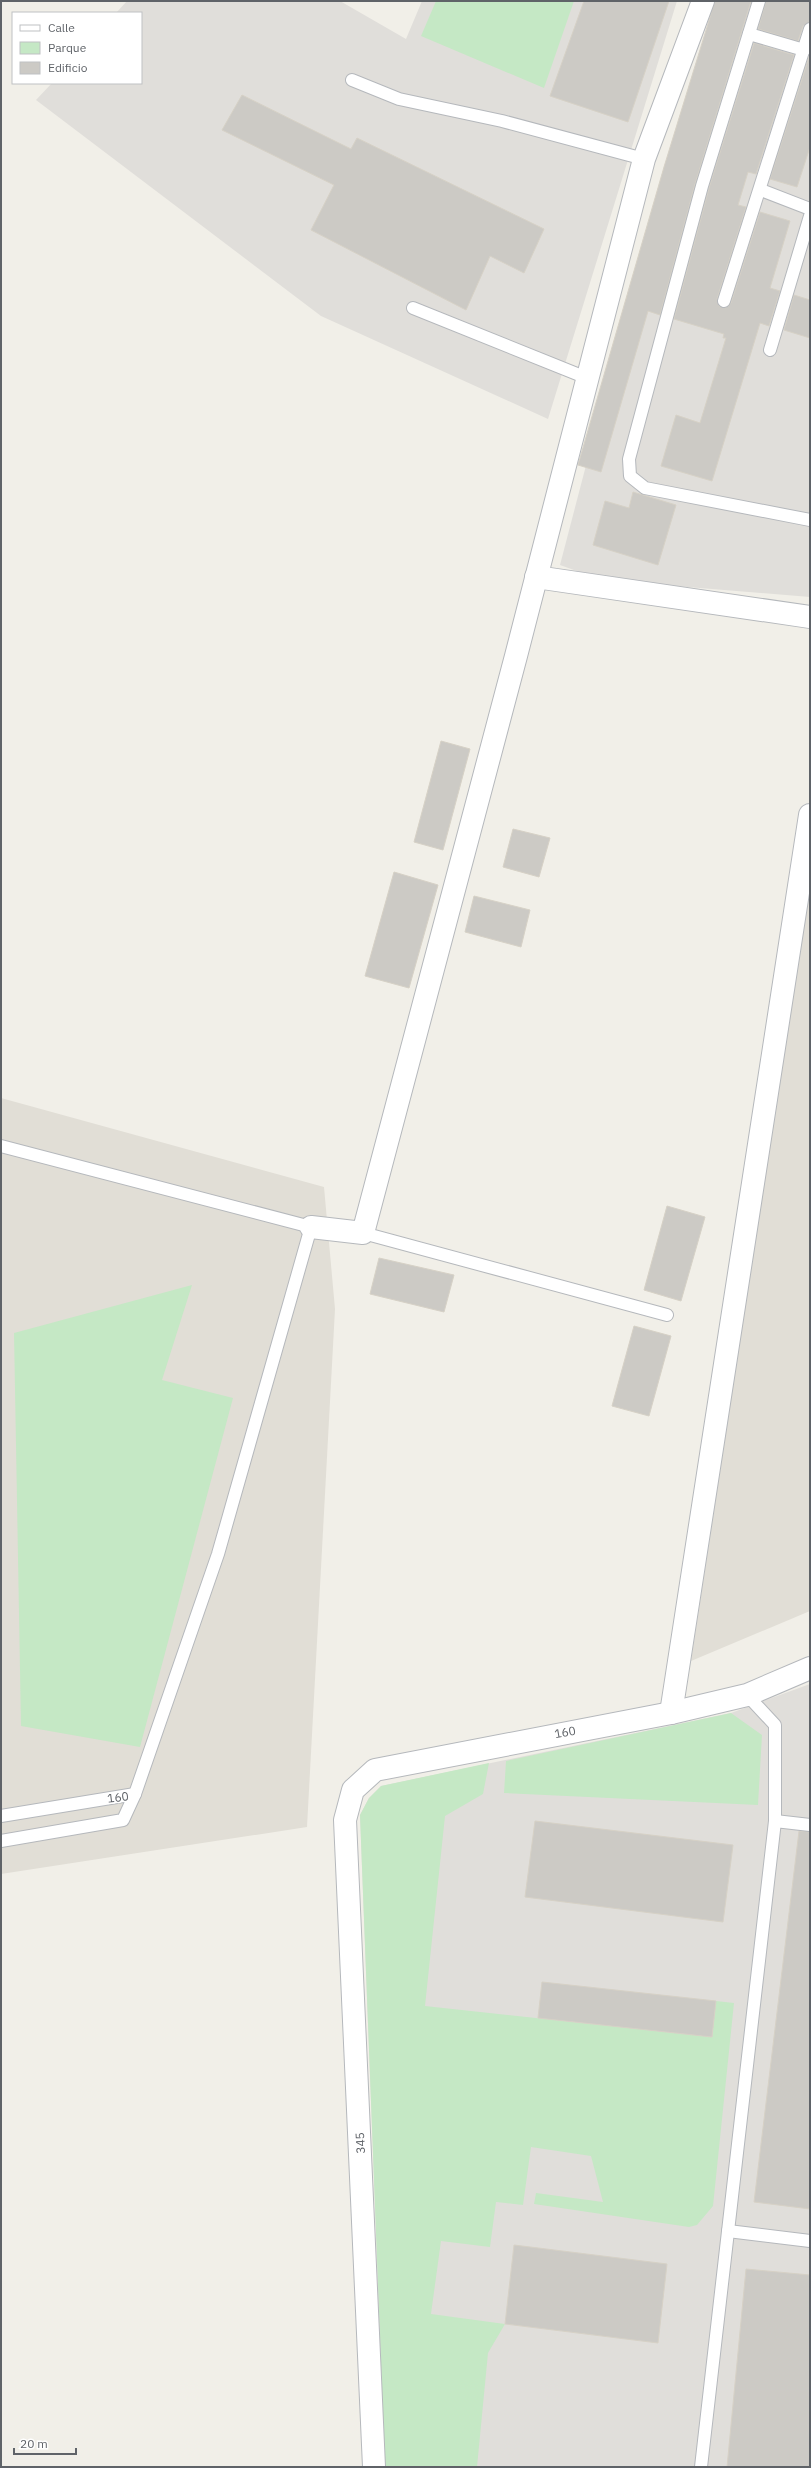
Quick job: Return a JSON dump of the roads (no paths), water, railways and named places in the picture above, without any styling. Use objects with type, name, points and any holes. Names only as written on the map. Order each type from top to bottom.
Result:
[{"type":"street","points":[[311,1227],[363,1233],[514,664],[644,159],[703,1]]},
{"type":"street","points":[[536,577],[810,617]]},
{"type":"street","points":[[671,1713],[810,815]]},
{"type":"street","name":"160","points":[[345,1820],[353,1790],[374,1770],[671,1713],[747,1695],[810,1668]]},
{"type":"street","name":"345","points":[[345,1820],[374,2467]]},
{"type":"lane","points":[[759,1],[686,247],[629,459],[630,476],[645,488],[810,520]]},
{"type":"lane","points":[[724,301],[761,190],[810,29]]},
{"type":"lane","points":[[749,34],[804,50]]},
{"type":"lane","points":[[352,80],[399,99],[502,121],[644,159]]},
{"type":"lane","points":[[761,190],[810,209]]},
{"type":"lane","points":[[770,350],[810,216]]},
{"type":"lane","points":[[413,308],[588,378]]},
{"type":"lane","points":[[1,1146],[311,1227],[218,1554],[134,1794]]},
{"type":"lane","points":[[363,1233],[667,1315]]},
{"type":"lane","points":[[701,2467],[775,1821],[775,1725],[747,1695]]},
{"type":"lane","name":"160","points":[[1,1816],[134,1794]]},
{"type":"lane","name":"160","points":[[1,1841],[123,1820],[134,1794]]},
{"type":"lane","points":[[775,1821],[810,1825]]},
{"type":"lane","points":[[728,2231],[810,2241]]}]
